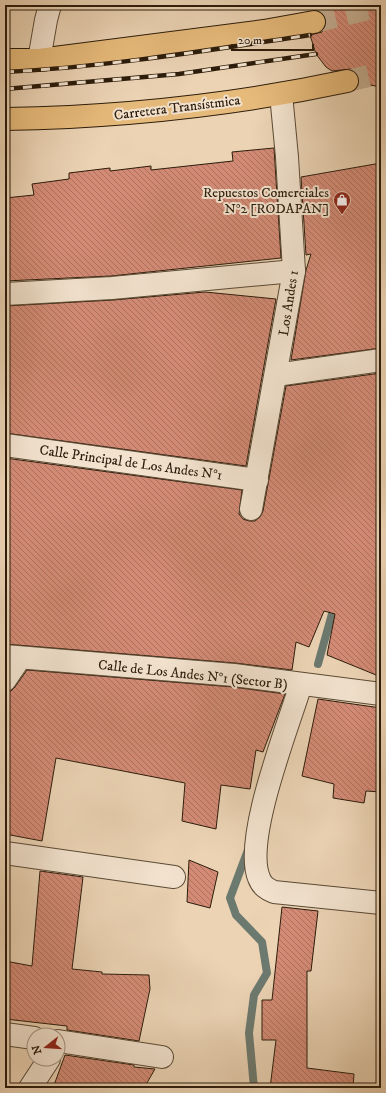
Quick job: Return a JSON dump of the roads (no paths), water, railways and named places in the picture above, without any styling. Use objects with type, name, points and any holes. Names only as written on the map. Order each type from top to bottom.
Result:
[{"type":"main road","points":[[5,60],[39,60],[264,31],[314,22]]},
{"type":"main road","name":"Carretera Transístmica","points":[[5,119],[111,115],[281,94],[348,81]]},
{"type":"street","points":[[39,60],[50,5]]},
{"type":"street","name":"Los Andes 1","points":[[251,509],[294,271],[287,157],[281,94]]},
{"type":"street","points":[[5,294],[112,288],[294,271]]},
{"type":"street","points":[[276,375],[381,360]]},
{"type":"street","name":"Calle Principal de Los Andes N°1","points":[[5,445],[257,480]]},
{"type":"street","points":[[5,680],[12,657]]},
{"type":"street","name":"Calle de Los Andes N°1 (Sector B)","points":[[12,657],[234,675],[381,694]]},
{"type":"street","points":[[301,684],[263,803],[255,844],[255,861],[259,878],[264,887],[274,892],[381,903]]},
{"type":"street","points":[[5,853],[174,877]]},
{"type":"street","points":[[5,1034],[26,1037]]},
{"type":"street","points":[[66,1048],[162,1057]]},
{"type":"street","points":[[30,1088],[43,1067]]},
{"type":"waterway","points":[[318,664],[335,603]]},
{"type":"waterway","points":[[248,850],[230,898],[236,915],[262,942],[267,973],[254,995],[249,1033],[254,1088]]},
{"type":"tunnel","points":[[314,22],[381,6]]},
{"type":"tunnel","points":[[347,81],[381,73]]},
{"type":"railway","points":[[5,72],[43,70],[120,62],[310,35]]},
{"type":"railway","points":[[5,89],[179,74],[316,54]]},
{"type":"place","name":"Repuestos Comerciales N°2 [RODAPAN]","points":[[342,215]]}]
